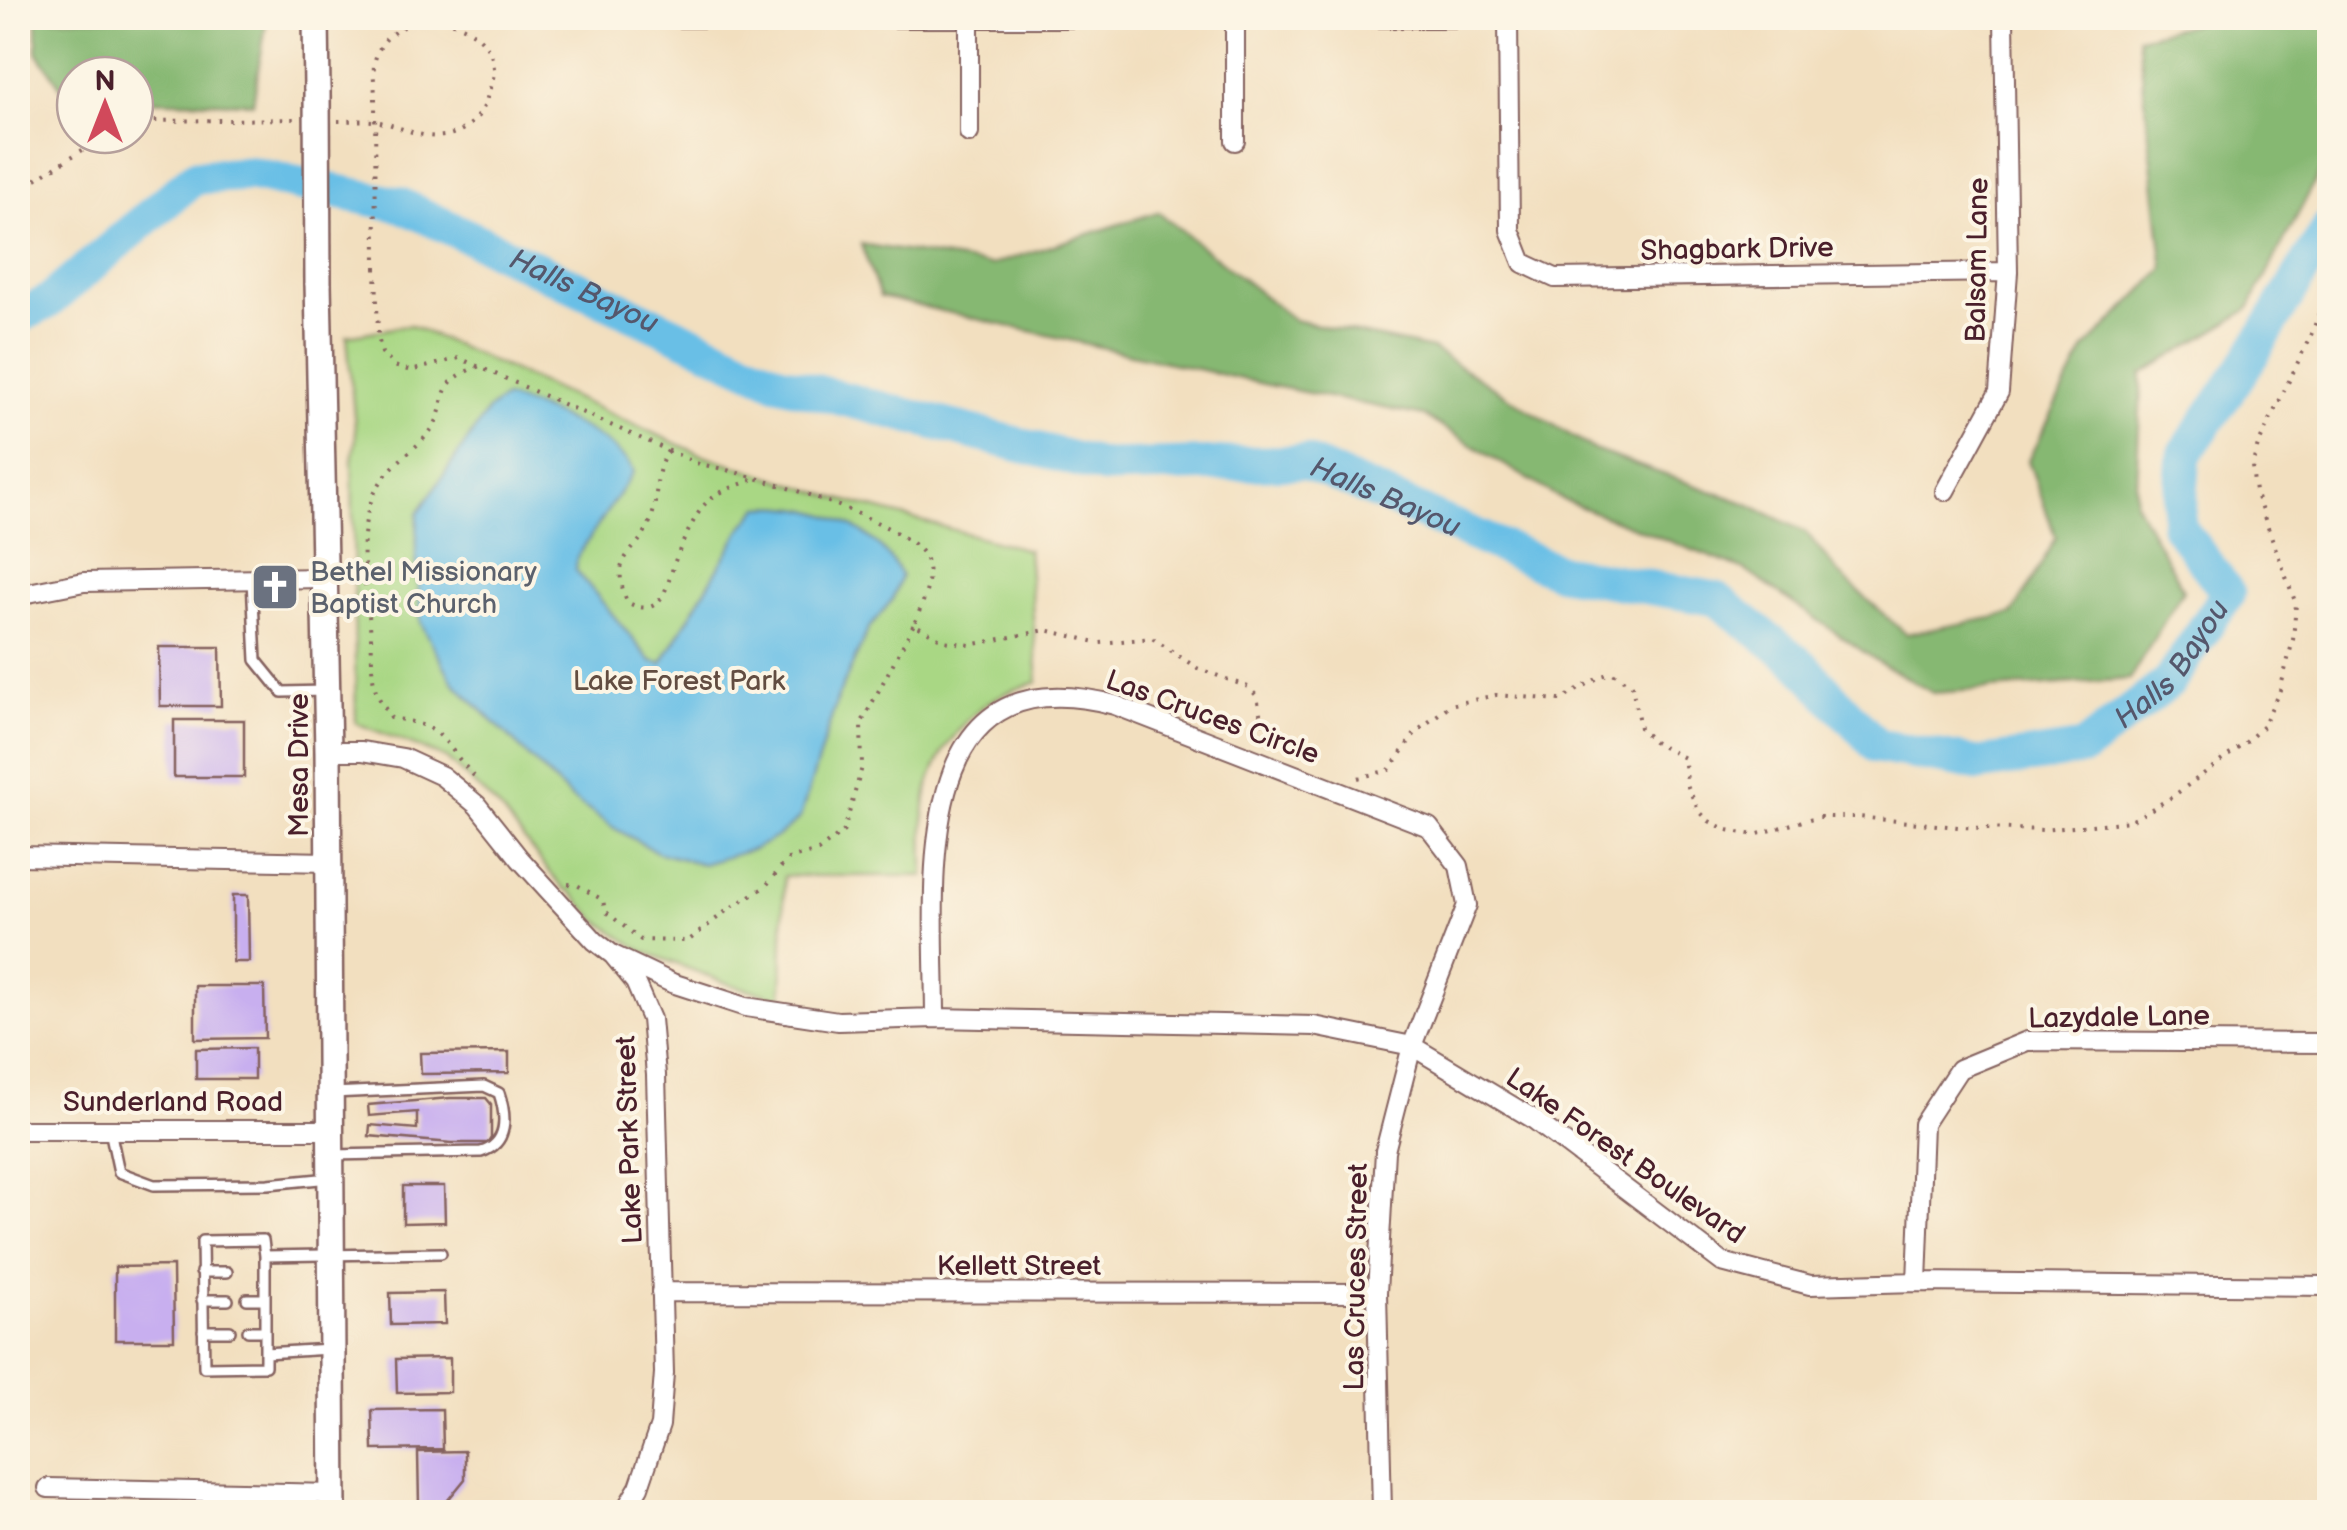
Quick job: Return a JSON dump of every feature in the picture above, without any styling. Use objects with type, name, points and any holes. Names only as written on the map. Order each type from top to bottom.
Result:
[{"type":"main road","name":"Mesa Drive","points":[[316,18],[328,751],[333,1504]]},
{"type":"street","points":[[675,18],[1507,18]]},
{"type":"street","points":[[1235,18],[1235,141]]},
{"type":"street","name":"Shagbark Drive","points":[[1507,18],[1510,230],[1523,263],[1555,278],[2008,272]]},
{"type":"street","name":"Balsam Lane","points":[[1944,491],[1999,392],[2008,272],[2004,18]]},
{"type":"street","points":[[969,19],[969,132]]},
{"type":"street","points":[[18,595],[84,582],[324,578]]},
{"type":"street","name":"Las Cruces Circle","points":[[935,1018],[935,835],[949,776],[984,722],[1028,698],[1082,696],[1116,705],[1429,827],[1459,866],[1467,905],[1412,1046]]},
{"type":"street","name":"Lake Park Street","points":[[328,751],[362,751],[403,758],[442,776],[477,805],[520,859],[635,982],[651,1019],[664,1373],[660,1425],[639,1487],[624,1512]]},
{"type":"street","points":[[18,856],[328,862]]},
{"type":"street","name":"Lake Forest Boulevard","points":[[613,955],[672,982],[746,1006],[838,1021],[935,1018],[1314,1026],[1412,1046],[1532,1118],[1722,1262],[1810,1285],[1917,1282],[2330,1286]]},
{"type":"street","name":"Lazydale Lane","points":[[1917,1282],[1923,1124],[1959,1069],[2027,1041],[2330,1042]]},
{"type":"street","name":"Las Cruces Street","points":[[1382,1512],[1378,1293],[1385,1151],[1412,1046]]},
{"type":"street","name":"Sunderland Road","points":[[18,1130],[110,1130],[330,1154]]},
{"type":"street","name":"Kellett Street","points":[[661,1292],[1378,1293]]},
{"type":"street","points":[[48,1488],[333,1504]]},
{"type":"lane","points":[[252,580],[256,660],[282,692],[327,691]]},
{"type":"lane","points":[[110,1130],[118,1172],[154,1185],[268,1184],[330,1154],[481,1152],[491,1149],[504,1134],[498,1093],[484,1086],[330,1093]]},
{"type":"lane","points":[[263,1240],[265,1272],[265,1366],[204,1366],[202,1241],[263,1240]]},
{"type":"lane","points":[[265,1256],[441,1254]]},
{"type":"lane","points":[[201,1272],[226,1272]]},
{"type":"lane","points":[[251,1272],[265,1272]]},
{"type":"lane","points":[[247,1300],[265,1299]]},
{"type":"lane","points":[[202,1300],[228,1300]]},
{"type":"lane","points":[[203,1331],[230,1331]]},
{"type":"lane","points":[[248,1331],[265,1331]]},
{"type":"lane","points":[[265,1353],[331,1348]]},
{"type":"path","points":[[338,121],[375,122],[422,136],[462,131],[484,108],[494,70],[484,42],[466,28],[436,18],[404,26],[381,47],[375,59],[375,122],[376,268],[378,337],[382,353],[394,366],[411,371],[459,358],[481,365],[698,464],[757,478],[891,529],[924,555],[929,577],[914,624],[861,724],[862,767],[844,831],[818,851],[788,859],[765,887],[688,941],[641,940],[605,911],[602,900],[577,885],[567,884]]},
{"type":"path","points":[[155,121],[301,120]]},
{"type":"path","points":[[18,190],[74,155]]},
{"type":"path","points":[[1346,774],[1362,779],[1388,770],[1416,732],[1450,706],[1469,698],[1496,695],[1560,700],[1613,673],[1632,686],[1640,728],[1653,742],[1684,758],[1688,787],[1698,810],[1727,830],[1755,835],[1816,816],[2043,830],[2131,820],[2172,797],[2244,744],[2264,726],[2280,690],[2293,640],[2296,604],[2255,492],[2252,466],[2312,333],[2330,282]]},
{"type":"path","points":[[476,779],[451,744],[422,722],[391,718],[377,694],[370,665],[365,524],[377,486],[404,454],[430,433],[444,392],[457,374],[481,365]]},
{"type":"path","points":[[669,450],[656,478],[650,522],[624,557],[620,571],[628,602],[639,608],[662,598],[670,584],[673,566],[707,502],[757,478]]},
{"type":"path","points":[[914,624],[944,641],[970,645],[1046,630],[1100,643],[1152,638],[1198,668],[1248,688],[1257,696],[1264,736],[1286,750]]},
{"type":"green space","points":[[37,18],[267,18],[253,103],[155,101],[155,55],[55,55],[55,79],[37,52]]},
{"type":"green space","points":[[2217,18],[2329,18],[2329,155],[2248,310],[2142,374],[2135,502],[2183,590],[2130,679],[1933,693],[1880,663],[1745,570],[1563,500],[1424,416],[1263,384],[880,297],[861,244],[991,265],[1158,212],[1294,320],[1432,349],[1594,450],[1748,504],[1806,532],[1839,574],[1906,634],[2013,614],[2056,538],[2028,460],[2085,349],[2164,269],[2138,37]]},
{"type":"green space","name":"Lake Forest Park","points":[[410,325],[700,454],[836,498],[1028,550],[1038,682],[1012,690],[982,707],[943,752],[926,802],[924,876],[784,876],[782,998],[732,985],[642,951],[597,920],[571,892],[564,890],[498,807],[446,758],[356,723],[352,460],[356,438],[347,336]]},
{"type":"water","points":[[504,398],[538,408],[594,435],[611,446],[634,471],[577,557],[576,570],[651,661],[662,663],[742,528],[760,507],[801,509],[841,521],[876,543],[890,558],[901,576],[892,600],[869,628],[838,697],[800,818],[780,835],[754,849],[703,864],[659,853],[571,798],[453,682],[421,623],[416,555],[418,513],[488,410]]},
{"type":"building","points":[[159,647],[220,647],[221,706],[160,706]]},
{"type":"building","points":[[174,720],[244,720],[244,777],[174,777]]},
{"type":"building","points":[[233,895],[248,895],[249,962],[233,962]]},
{"type":"building","points":[[195,986],[264,986],[265,1038],[195,1039]]},
{"type":"building","points":[[254,1048],[254,1079],[196,1079],[196,1049]]},
{"type":"building","points":[[509,1052],[509,1073],[421,1074],[420,1053]]},
{"type":"building","points":[[486,1098],[491,1104],[488,1143],[369,1136],[370,1125],[417,1129],[417,1112],[369,1116],[368,1105]]},
{"type":"building","points":[[403,1186],[444,1186],[445,1222],[403,1223]]},
{"type":"building","points":[[173,1266],[174,1340],[115,1340],[115,1267]]},
{"type":"building","points":[[444,1292],[445,1324],[391,1325],[390,1293]]},
{"type":"building","points":[[450,1358],[450,1392],[397,1393],[396,1359]]},
{"type":"building","points":[[442,1409],[443,1449],[373,1450],[372,1410]]},
{"type":"building","points":[[465,1451],[465,1479],[443,1506],[419,1506],[418,1452]]},
{"type":"waterway","name":"Halls Bayou","points":[[18,317],[48,302],[195,177],[251,174],[401,205],[779,382],[1105,467],[1305,462],[1560,572],[1717,599],[1803,666],[1877,746],[1979,764],[2083,749],[2169,682],[2228,593],[2178,526],[2184,455],[2249,360],[2330,226]]},
{"type":"place","name":"Bethel Missionary Baptist Church","points":[[275,587]]}]
